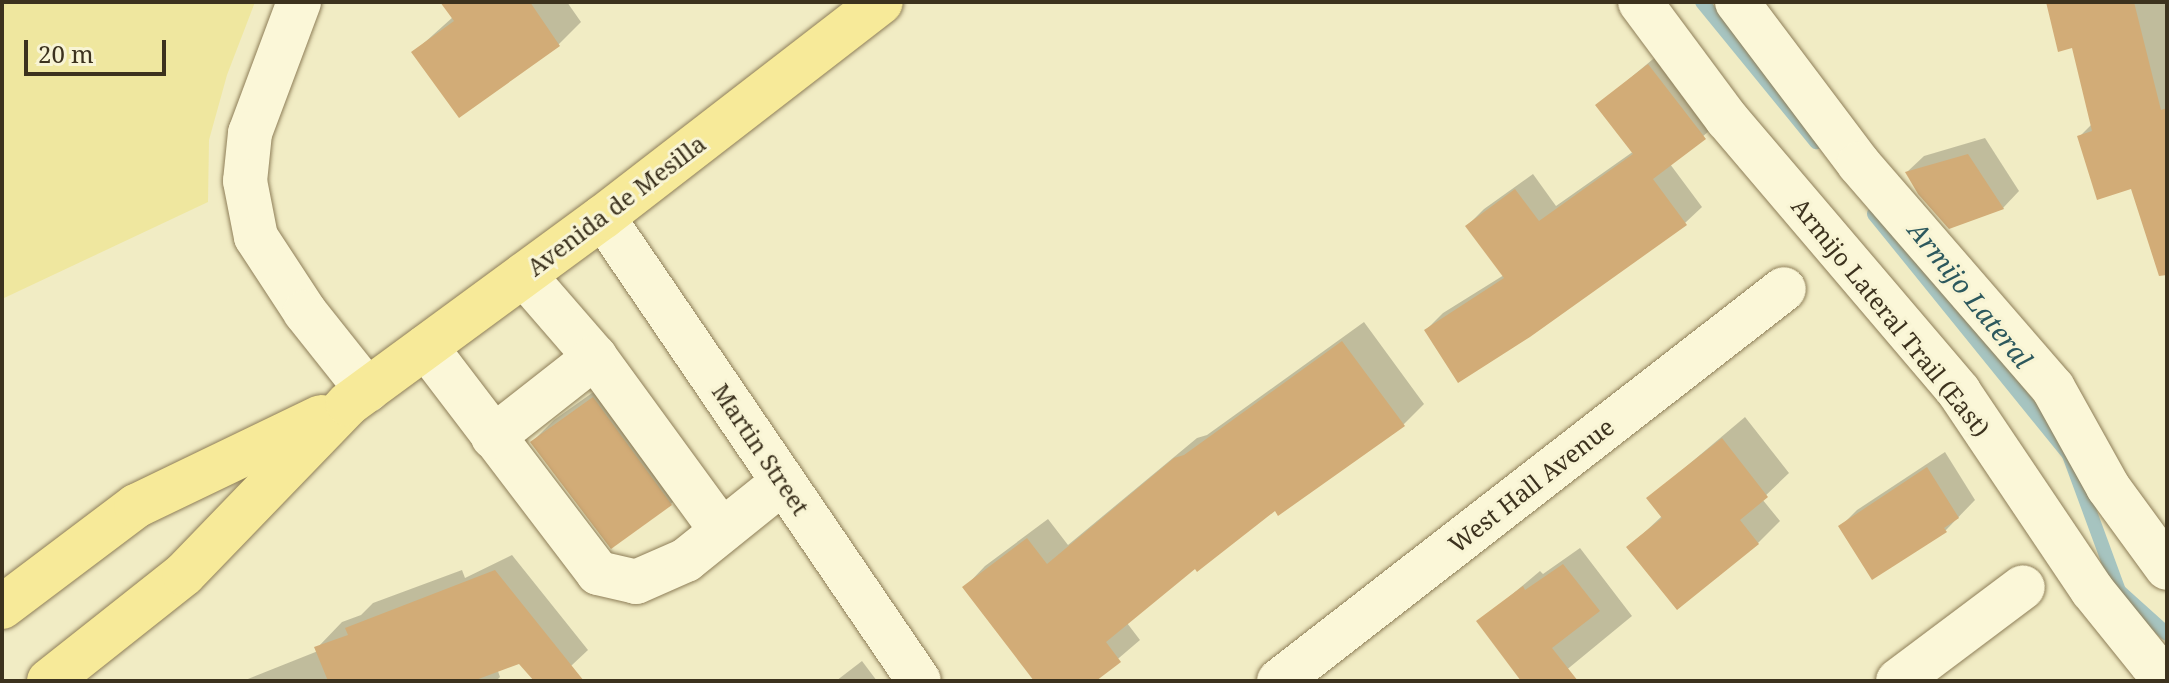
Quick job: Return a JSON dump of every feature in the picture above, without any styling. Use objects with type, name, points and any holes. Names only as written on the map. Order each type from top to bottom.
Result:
[{"type":"main road","name":"Avenida de Mesilla","points":[[2,607],[136,506],[357,397],[603,217],[881,2]]},
{"type":"main road","name":"Avenida de Mesilla","points":[[49,681],[184,574],[357,397]]},
{"type":"street","points":[[299,2],[250,133],[245,181],[256,237],[357,397]]},
{"type":"street","name":"Armijo Lateral Trail (East)","points":[[1640,2],[1727,119],[1959,392],[2092,590],[2151,663],[2167,672]]},
{"type":"street","points":[[1737,2],[1859,164],[2053,388],[2108,487],[2167,568]]},
{"type":"street","name":"Martin Street","points":[[603,217],[919,681]]},
{"type":"street","points":[[524,275],[595,357],[722,531]]},
{"type":"street","name":"West Hall Avenue","points":[[1279,681],[1784,289]]},
{"type":"street","points":[[426,347],[598,573],[636,582],[686,560],[783,482]]},
{"type":"street","points":[[493,437],[595,357]]},
{"type":"street","points":[[1898,681],[2023,587]]},
{"type":"sand","points":[[2,2],[255,2],[227,75],[209,140],[208,202],[2,299]]},
{"type":"building","points":[[440,2],[530,2],[560,46],[459,118],[411,52],[454,21]]},
{"type":"building","points":[[2046,2],[2134,2],[2161,110],[2167,108],[2167,275],[2159,276],[2131,189],[2097,200],[2077,136],[2092,131],[2072,48],[2058,52]]},
{"type":"building","points":[[1648,64],[1706,139],[1653,179],[1687,225],[1530,337],[1458,383],[1424,330],[1504,278],[1465,226],[1515,189],[1539,221],[1633,154],[1595,105]]},
{"type":"building","points":[[1968,154],[2004,209],[1949,229],[1918,194],[1905,172]]},
{"type":"building","points":[[1342,341],[1405,426],[1278,516],[1275,511],[1197,572],[1195,569],[1106,642],[1121,662],[1096,681],[1034,681],[962,587],[1027,538],[1047,564],[1174,458],[1184,455]]},
{"type":"building","points":[[593,397],[672,505],[611,549],[530,442]]},
{"type":"building","points":[[1722,438],[1768,497],[1740,520],[1759,544],[1677,610],[1626,547],[1662,518],[1646,498]]},
{"type":"building","points":[[1927,467],[1959,518],[1944,528],[1947,532],[1872,580],[1838,526]]},
{"type":"building","points":[[1563,564],[1600,611],[1552,648],[1578,681],[1521,681],[1476,621],[1523,586],[1525,590]]},
{"type":"building","points":[[495,570],[584,681],[534,681],[519,664],[473,681],[328,681],[314,647],[348,635],[345,628]]},
{"type":"waterway","name":"Armijo Lateral","points":[[1702,2],[1816,142]]},
{"type":"waterway","name":"Armijo Lateral","points":[[1874,214],[2069,455],[2119,591],[2167,634]]}]
